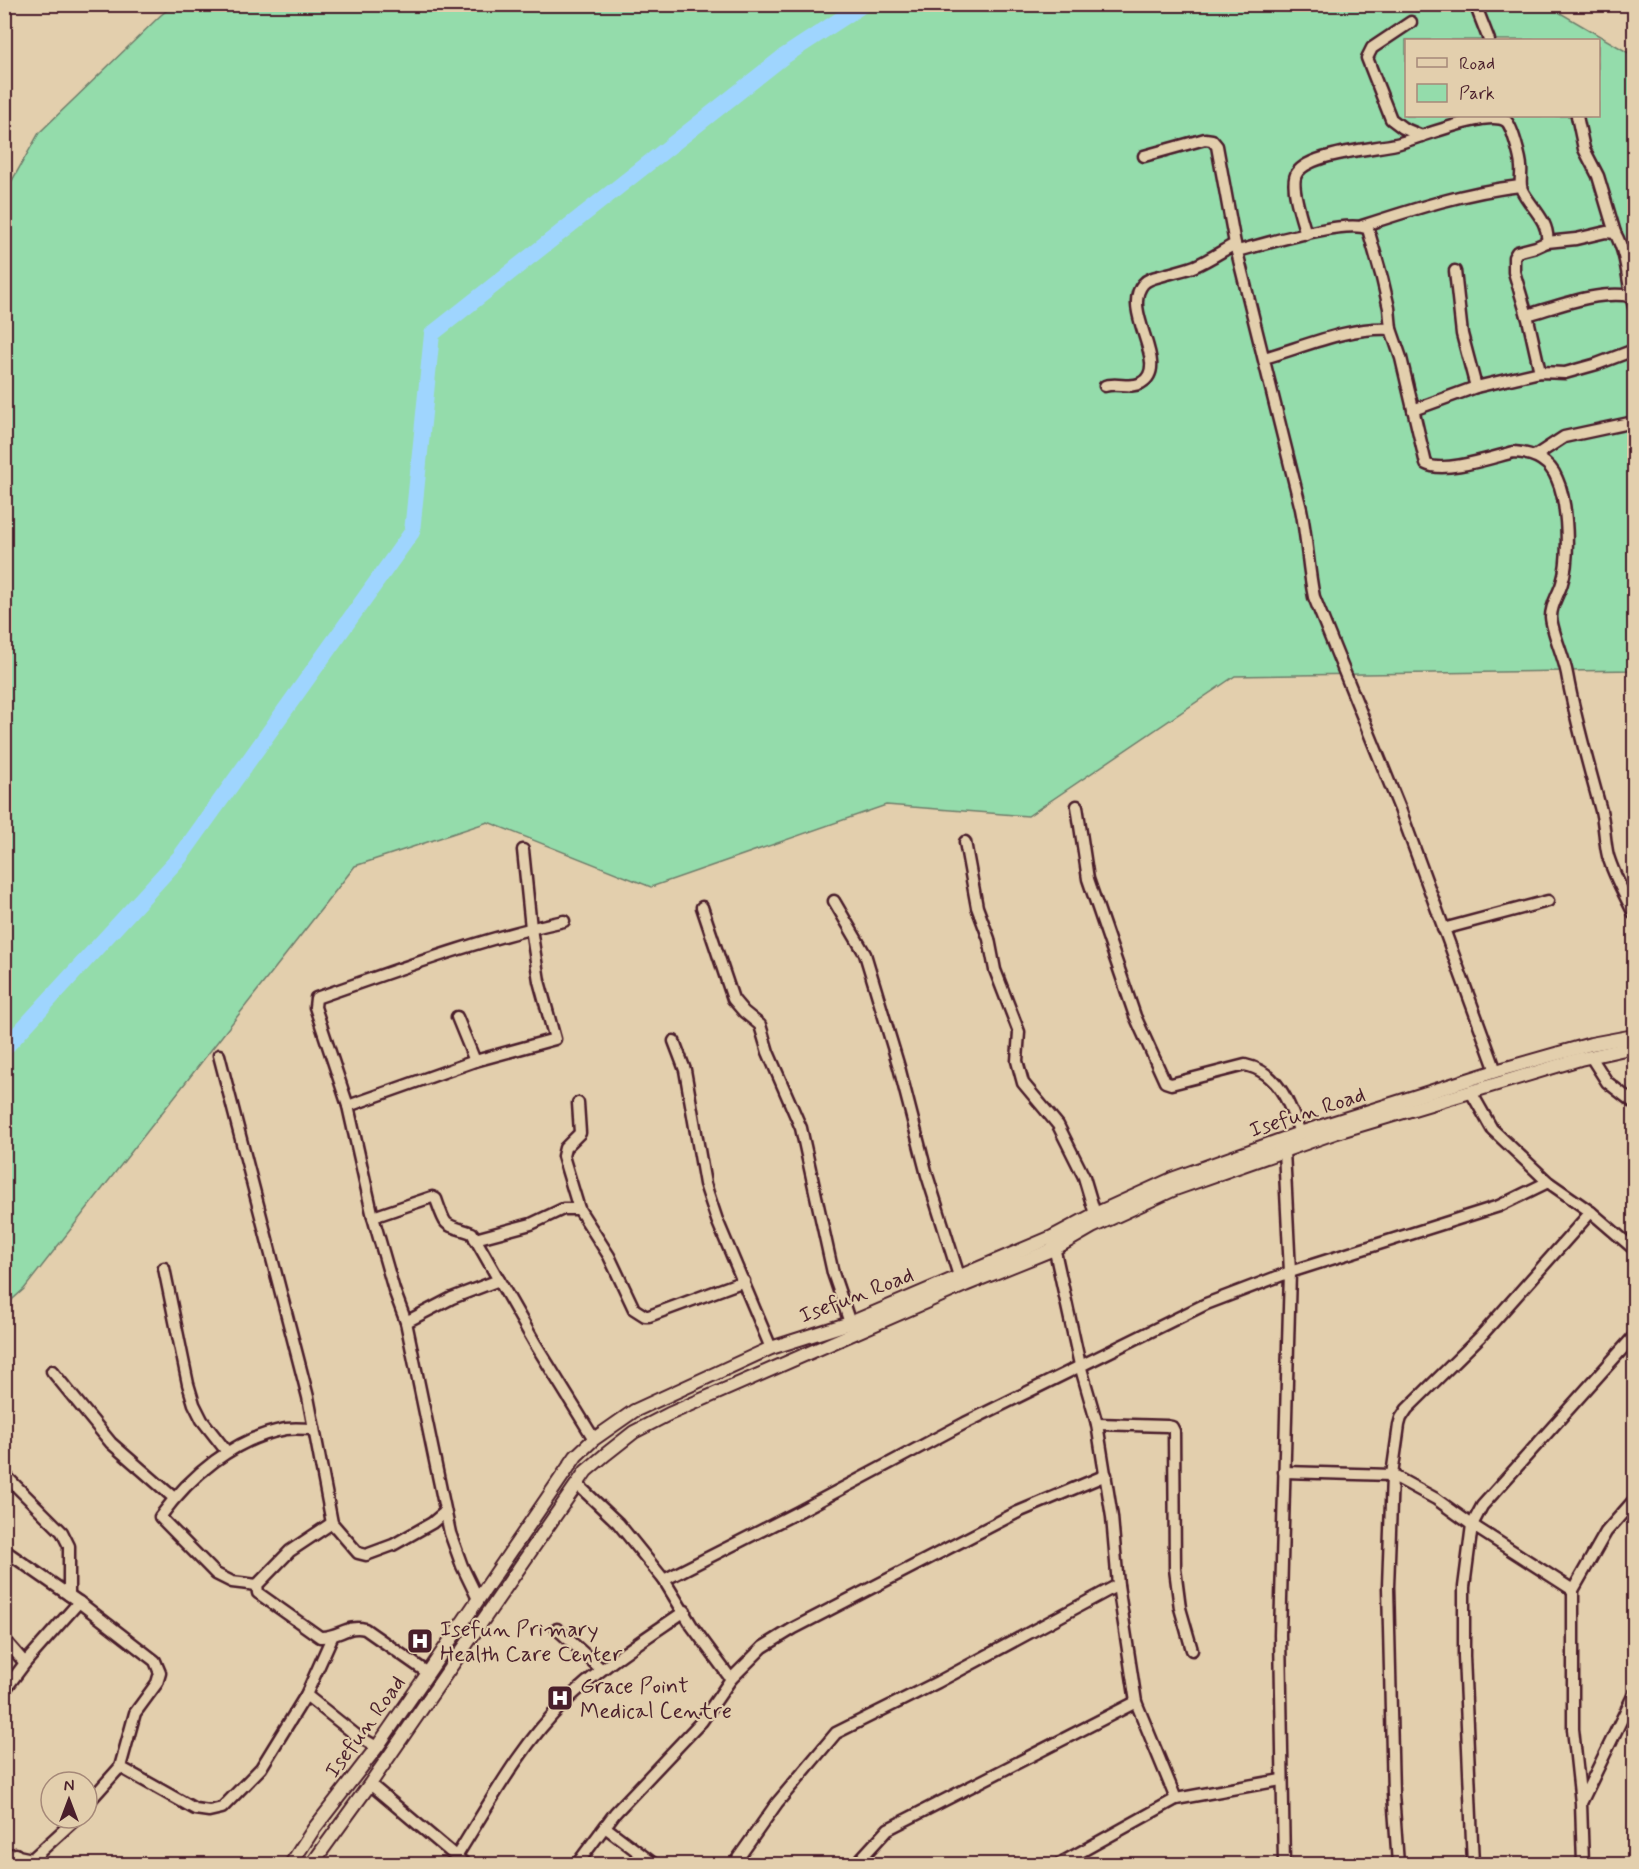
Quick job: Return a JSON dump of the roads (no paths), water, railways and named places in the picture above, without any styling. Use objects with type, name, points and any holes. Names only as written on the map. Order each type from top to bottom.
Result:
[{"type":"street","points":[[1475,4],[1489,39]]},
{"type":"street","points":[[1411,22],[1372,48],[1367,58],[1391,119],[1422,136]]},
{"type":"street","points":[[1511,117],[1521,165],[1520,186],[1542,219],[1548,236],[1547,242]]},
{"type":"street","points":[[1577,117],[1584,149],[1598,176],[1615,233],[1620,242],[1633,302]]},
{"type":"street","points":[[1306,234],[1294,187],[1295,174],[1303,166],[1332,155],[1397,144],[1444,128],[1489,119],[1506,121],[1512,128]]},
{"type":"street","points":[[1144,156],[1205,139],[1212,140],[1217,146],[1236,248],[1301,509],[1307,537],[1309,573],[1314,597],[1392,788],[1496,1071]]},
{"type":"street","points":[[1362,226],[1408,210],[1489,189],[1520,186]]},
{"type":"street","points":[[1105,386],[1140,384],[1148,377],[1150,349],[1140,326],[1137,306],[1138,293],[1149,279],[1194,266],[1236,248],[1353,225],[1368,229],[1426,464],[1432,467],[1449,466],[1514,452],[1534,456],[1546,464],[1558,480],[1568,534],[1565,572],[1553,604],[1552,622],[1602,811],[1612,869],[1635,914]]},
{"type":"street","points":[[1540,372],[1514,272],[1514,257],[1518,252],[1547,242],[1576,239],[1606,232],[1615,233]]},
{"type":"street","points":[[1455,271],[1462,334],[1476,387]]},
{"type":"street","points":[[1527,315],[1619,294],[1633,302]]},
{"type":"street","points":[[1263,358],[1354,332],[1375,328],[1391,329]]},
{"type":"street","points":[[1413,410],[1476,387],[1540,372],[1565,373],[1635,350]]},
{"type":"street","points":[[1534,456],[1563,437],[1635,422]]},
{"type":"street","points":[[1077,806],[1088,879],[1135,1016],[1165,1082],[1171,1084],[1245,1065],[1255,1066],[1285,1094],[1300,1133]]},
{"type":"street","points":[[965,842],[977,906],[989,939],[995,970],[1019,1032],[1017,1061],[1023,1083],[1058,1125],[1084,1177],[1095,1214]]},
{"type":"street","points":[[348,1106],[475,1061],[555,1039],[539,981],[523,850]]},
{"type":"street","points":[[834,901],[854,934],[868,964],[899,1067],[927,1175],[959,1276]]},
{"type":"street","points":[[1443,929],[1548,901]]},
{"type":"street","points":[[702,907],[733,999],[760,1025],[768,1052],[801,1128],[833,1273],[850,1323]]},
{"type":"street","points":[[478,1599],[462,1566],[450,1533],[406,1322],[394,1290],[373,1217],[348,1106],[315,1007],[316,998],[411,965],[531,928],[564,921]]},
{"type":"street","points":[[457,1017],[475,1061]]},
{"type":"street","name":"Isefun Road","points":[[312,1864],[370,1784],[576,1484],[586,1471],[633,1432],[669,1414],[965,1285],[1053,1243],[1095,1214],[1172,1179],[1300,1133],[1496,1071],[1591,1044],[1635,1036]]},
{"type":"street","points":[[674,1041],[685,1070],[705,1184],[717,1220],[771,1348]]},
{"type":"street","name":"Isefun Road","points":[[291,1864],[313,1830],[377,1747],[576,1456],[594,1439],[634,1411],[771,1348],[850,1323],[959,1276],[1092,1227],[1175,1189],[1337,1132],[1591,1057],[1635,1047]]},
{"type":"street","points":[[219,1055],[286,1312],[314,1429],[332,1523],[358,1553],[366,1555],[393,1545],[432,1523],[445,1512]]},
{"type":"street","points":[[1591,1057],[1607,1082],[1635,1104]]},
{"type":"street","points":[[1471,1092],[1492,1129],[1548,1182],[1591,1212],[1635,1249]]},
{"type":"street","points":[[578,1103],[580,1133],[565,1148],[563,1156],[579,1209],[609,1256],[634,1309],[645,1316],[744,1281]]},
{"type":"street","points":[[1284,1151],[1290,1272],[1280,1635],[1284,1864]]},
{"type":"street","points":[[664,1580],[798,1512],[965,1422],[1206,1304],[1290,1272],[1499,1206],[1548,1182]]},
{"type":"street","points":[[373,1217],[432,1197],[436,1199],[446,1224],[451,1228],[472,1233],[536,1345],[594,1439]]},
{"type":"street","points":[[475,1239],[531,1224],[563,1209],[579,1209]]},
{"type":"street","points":[[1398,1864],[1393,1794],[1388,1587],[1392,1475],[1401,1418],[1407,1409],[1480,1336],[1591,1212]]},
{"type":"street","points":[[1053,1243],[1080,1365],[1097,1424],[1112,1517],[1118,1585],[1136,1702],[1176,1799]]},
{"type":"street","points":[[164,1268],[194,1404],[202,1420],[227,1452]]},
{"type":"street","points":[[406,1322],[452,1298],[499,1280]]},
{"type":"street","points":[[1473,1864],[1464,1656],[1464,1587],[1472,1525],[1482,1506],[1635,1336]]},
{"type":"street","points":[[52,1371],[111,1443],[174,1498]]},
{"type":"street","points":[[1097,1424],[1167,1426],[1172,1427],[1174,1431],[1175,1569],[1180,1608],[1192,1650]]},
{"type":"street","points":[[257,1586],[232,1582],[216,1574],[160,1517],[174,1498],[227,1452],[265,1434],[288,1428],[314,1429]]},
{"type":"street","points":[[1284,1472],[1392,1475],[1436,1499],[1472,1525],[1574,1590]]},
{"type":"street","points":[[4,1474],[62,1532],[66,1539],[69,1546],[69,1594]]},
{"type":"street","points":[[577,1864],[605,1827],[702,1721],[731,1679],[763,1647],[794,1628],[1018,1512],[1106,1475]]},
{"type":"street","points":[[576,1484],[618,1523],[664,1580],[685,1611],[692,1626],[731,1679]]},
{"type":"street","points":[[1583,1864],[1581,1803],[1574,1729],[1574,1590],[1606,1532],[1635,1500]]},
{"type":"street","points":[[257,1586],[290,1551],[332,1523]]},
{"type":"street","points":[[432,1523],[450,1533]]},
{"type":"street","points":[[4,1550],[69,1594],[155,1661],[160,1673],[157,1683],[135,1713],[120,1767],[99,1791]]},
{"type":"street","points":[[734,1864],[777,1803],[836,1733],[938,1682],[1118,1585]]},
{"type":"street","points":[[257,1586],[258,1593],[314,1634],[332,1637],[348,1629],[358,1627],[365,1629],[428,1673]]},
{"type":"street","points":[[4,1691],[79,1602]]},
{"type":"street","points":[[370,1784],[460,1861],[525,1748],[562,1704],[601,1669],[685,1611]]},
{"type":"street","points":[[557,1629],[601,1669]]},
{"type":"street","points":[[120,1767],[195,1809],[209,1811],[222,1808],[261,1768],[306,1695],[332,1637]]},
{"type":"street","points":[[4,1639],[26,1663]]},
{"type":"street","points":[[1581,1803],[1635,1694]]},
{"type":"street","points":[[306,1695],[356,1734],[377,1747]]},
{"type":"street","points":[[856,1864],[888,1829],[1136,1702]]},
{"type":"street","points":[[1059,1864],[1176,1799],[1281,1780]]},
{"type":"street","points":[[605,1827],[654,1864]]},
{"type":"street","points":[[8,1864],[10,1853],[35,1862],[66,1830]]},
{"type":"waterway","points":[[4,1049],[180,857],[412,532],[432,334],[783,57],[864,4]]},
{"type":"place","name":"Isefun Primary Health Care Center","points":[[420,1641]]},
{"type":"place","name":"Grace Point Medical Centre","points":[[560,1698]]}]
